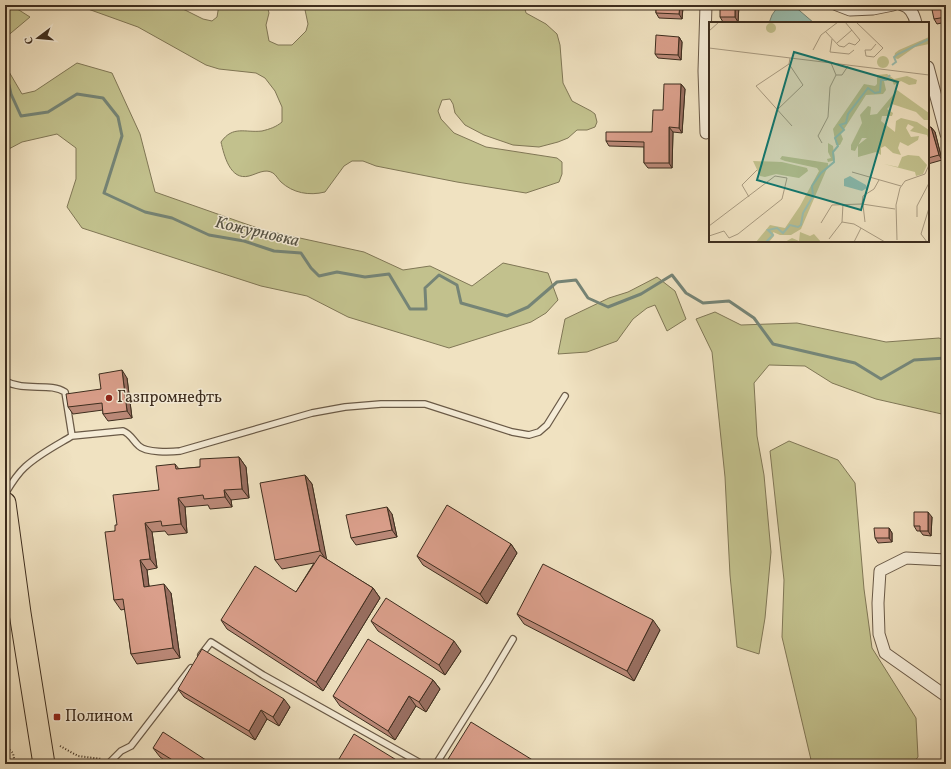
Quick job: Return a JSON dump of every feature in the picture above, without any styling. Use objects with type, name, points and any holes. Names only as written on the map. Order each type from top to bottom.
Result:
[{"type":"highway","points":[[5,503],[20,613],[44,764]]},
{"type":"street","points":[[706,5],[704,71],[706,133]]},
{"type":"street","points":[[837,5],[850,10],[873,9],[893,5]]},
{"type":"street","points":[[905,5],[914,14],[916,22]]},
{"type":"street","points":[[929,71],[946,132]]},
{"type":"street","points":[[946,560],[906,558],[880,571],[878,603],[879,634],[885,653],[946,696]]},
{"type":"lane","points":[[5,381],[13,385],[27,388],[59,388],[65,392],[72,436]]},
{"type":"lane","points":[[5,494],[13,480],[24,467],[72,436],[123,431],[128,433],[140,448],[172,452],[312,413],[345,407],[381,404],[425,404],[512,432],[529,435],[539,432],[547,425],[565,396]]},
{"type":"lane","points":[[436,764],[513,639]]},
{"type":"lane","points":[[110,762],[121,751],[131,746],[211,642],[263,675],[422,764]]},
{"type":"path","points":[[5,746],[13,753],[15,764]]},
{"type":"path","points":[[60,746],[78,756],[110,762]]},
{"type":"shaded area","points":[[5,5],[11,5],[30,17],[5,38]]},
{"type":"shaded area","points":[[82,5],[175,5],[203,19],[212,21],[217,17],[219,5],[267,5],[269,13],[266,25],[269,41],[278,45],[292,45],[306,31],[308,24],[304,5],[524,5],[526,13],[546,24],[557,34],[560,45],[563,83],[572,101],[595,114],[597,122],[595,127],[587,130],[577,130],[568,138],[558,142],[539,147],[513,145],[484,135],[465,125],[455,113],[450,99],[442,100],[438,111],[441,119],[454,133],[486,147],[557,158],[562,162],[562,174],[559,182],[526,193],[457,182],[376,166],[363,161],[352,161],[344,166],[325,192],[313,194],[302,193],[286,186],[274,174],[267,171],[242,177],[237,175],[229,166],[224,154],[221,142],[230,133],[240,131],[262,131],[273,128],[282,122],[282,107],[275,91],[265,78],[256,73],[219,69],[206,65],[138,27],[88,9]]},
{"type":"shaded area","points":[[779,5],[793,5],[813,22],[769,22]]},
{"type":"shaded area","points":[[77,63],[112,73],[140,134],[155,192],[263,230],[364,252],[403,270],[430,266],[472,286],[503,263],[548,273],[558,300],[546,313],[531,322],[449,348],[348,317],[307,296],[261,286],[82,228],[67,207],[76,179],[76,148],[57,134],[22,142],[5,151],[5,65],[22,94],[35,91]]},
{"type":"shaded area","points":[[657,277],[675,291],[686,319],[667,331],[655,305],[647,308],[633,319],[617,341],[587,352],[558,354],[565,319],[609,298],[628,292]]},
{"type":"shaded area","points":[[715,312],[741,325],[797,323],[886,342],[939,338],[946,341],[946,415],[876,399],[832,383],[805,366],[769,365],[754,383],[757,436],[764,475],[771,552],[765,618],[759,654],[737,647],[730,575],[725,477],[712,352],[696,319]]},
{"type":"shaded area","points":[[789,441],[838,460],[855,483],[864,589],[872,648],[916,718],[918,757],[912,764],[812,764],[782,637],[784,580],[770,451]]},
{"type":"building","points":[[656,5],[680,5],[679,14],[656,13]]},
{"type":"building","points":[[720,5],[735,5],[735,17],[720,17]]},
{"type":"building","points":[[931,5],[946,5],[946,17],[934,19]]},
{"type":"building","points":[[656,35],[679,37],[678,55],[655,54]]},
{"type":"building","points":[[664,84],[681,84],[679,128],[669,127],[669,163],[644,163],[644,142],[606,141],[606,132],[652,132],[653,110],[663,110]]},
{"type":"building","points":[[931,127],[939,155],[929,158],[929,128]]},
{"type":"building","name":"Газпромнефть","points":[[122,370],[127,411],[103,414],[102,403],[68,407],[66,394],[101,389],[99,374]]},
{"type":"building","points":[[239,457],[242,489],[224,490],[225,497],[204,499],[203,495],[178,498],[181,524],[162,526],[161,521],[145,523],[150,559],[140,560],[144,587],[164,584],[173,648],[131,654],[123,599],[114,600],[105,532],[115,531],[115,525],[117,525],[113,495],[159,490],[156,466],[175,464],[176,469],[200,467],[200,459]]},
{"type":"building","points":[[305,475],[320,551],[275,560],[260,483]]},
{"type":"building","points":[[447,505],[511,544],[480,594],[417,556]]},
{"type":"building","points":[[387,507],[392,530],[351,538],[346,515]]},
{"type":"building","points":[[914,512],[928,512],[928,531],[920,531],[920,526],[914,526]]},
{"type":"building","points":[[874,528],[889,528],[889,538],[875,538]]},
{"type":"building","points":[[320,555],[373,588],[316,682],[221,620],[255,566],[296,592]]},
{"type":"building","points":[[543,564],[653,620],[627,671],[517,614]]},
{"type":"building","points":[[386,598],[454,641],[439,665],[371,621]]},
{"type":"building","points":[[368,639],[433,680],[419,702],[409,696],[388,731],[333,696]]},
{"type":"building","points":[[202,649],[284,699],[273,717],[261,710],[249,731],[178,689]]},
{"type":"building","points":[[471,722],[539,764],[445,764]]},
{"type":"building","points":[[163,732],[212,764],[179,764],[153,748]]},
{"type":"building","points":[[354,734],[403,764],[336,764]]},
{"type":"waterway","name":"Кожурновка","points":[[5,83],[9,85],[11,94],[21,116],[48,112],[77,94],[103,98],[118,117],[122,136],[104,193],[145,212],[172,218],[209,235],[244,241],[274,251],[301,253],[311,268],[319,276],[337,272],[365,277],[389,274],[410,309],[426,309],[425,288],[439,275],[457,285],[461,303],[507,316],[528,307],[557,282],[576,280],[588,298],[608,307],[641,294],[672,275],[686,293],[703,303],[729,301],[754,318],[773,344],[855,363],[881,379],[914,360],[946,358]]},
{"type":"place","name":"Газпромнефть","points":[[109,398]]},
{"type":"place","name":"Полином","points":[[57,717]]}]
